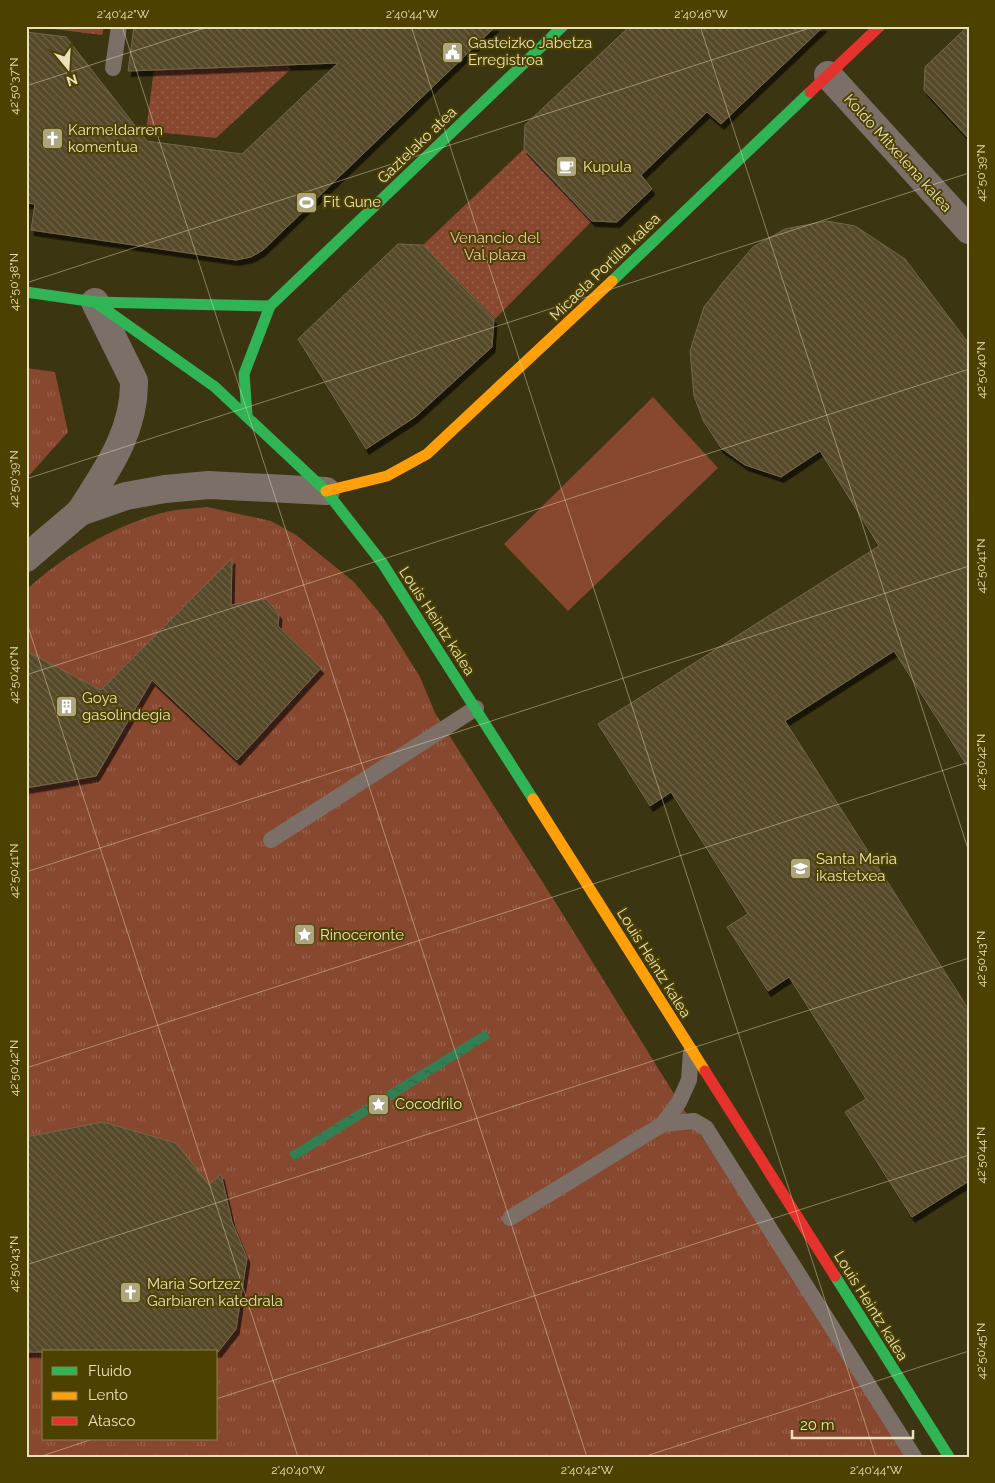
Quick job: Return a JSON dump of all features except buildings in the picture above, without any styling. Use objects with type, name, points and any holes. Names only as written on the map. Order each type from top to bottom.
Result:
[{"type":"main road","name":"Gaztelako atea","points":[[247,415],[244,374],[251,351],[270,306],[563,26]]},
{"type":"main road","name":"Micaela Portilla kalea","points":[[326,491],[374,480],[396,472],[429,452],[880,26]]},
{"type":"main road","points":[[26,292],[95,302],[270,306]]},
{"type":"main road","name":"Louis Heintz kalea","points":[[95,302],[215,387],[247,415],[326,491],[383,564],[949,1457]]},
{"type":"street","name":"Koldo Mitxelena kalea","points":[[828,75],[969,230]]},
{"type":"street","points":[[26,558],[80,512],[117,454],[131,414],[134,381],[95,302]]},
{"type":"street","points":[[80,512],[126,496],[165,489],[209,485],[326,491]]},
{"type":"lane","points":[[113,68],[119,26]]},
{"type":"lane","points":[[270,840],[476,708]]},
{"type":"lane","points":[[510,1218],[663,1124],[679,1102],[689,1080],[691,1050]]},
{"type":"lane","points":[[663,1124],[694,1121],[706,1128],[914,1457]]},
{"type":"green space","points":[[29,26],[104,26],[102,35]]},
{"type":"green space","points":[[286,65],[291,69],[216,138],[146,131],[154,70]]},
{"type":"green space","name":"Venancio del Val plaza","points":[[524,149],[592,221],[495,319],[423,245]]},
{"type":"green space","points":[[26,368],[55,372],[68,432],[26,479]]},
{"type":"green space","points":[[653,397],[718,468],[568,611],[504,544]]},
{"type":"green space","points":[[207,507],[271,521],[296,535],[354,582],[382,616],[420,677],[435,713],[679,1102],[779,1254],[907,1457],[26,1457],[26,590],[55,566],[88,544],[140,520],[176,510]]},
{"type":"water","points":[[485,1030],[490,1038],[294,1161],[289,1153]]},
{"type":"traffic: fast","points":[[247,415],[244,374],[270,306],[563,26]]},
{"type":"traffic: fast","points":[[612,281],[810,92]]},
{"type":"traffic: fast","points":[[26,292],[95,302],[215,387],[326,491]]},
{"type":"traffic: fast","points":[[95,302],[270,306]]},
{"type":"traffic: fast","points":[[326,491],[383,564],[533,799]]},
{"type":"traffic: fast","points":[[835,1276],[949,1457]]},
{"type":"traffic: slow","points":[[326,491],[387,476],[427,454],[612,281]]},
{"type":"traffic: slow","points":[[533,799],[705,1071]]},
{"type":"traffic: jam","points":[[810,92],[880,26]]},
{"type":"traffic: jam","points":[[705,1071],[835,1276]]},
{"type":"place","name":"Gasteizko Jabetza Erregistroa","points":[[452,52]]},
{"type":"place","name":"Karmeldarren komentua","points":[[52,139]]},
{"type":"place","name":"Kupula","points":[[567,167]]},
{"type":"place","name":"Fit Gune","points":[[307,202]]},
{"type":"place","name":"Goya gasolindegia","points":[[66,707]]},
{"type":"place","name":"Santa Maria ikastetxea","points":[[800,868]]},
{"type":"place","name":"Rinoceronte","points":[[304,935]]},
{"type":"place","name":"Cocodrilo","points":[[379,1104]]},
{"type":"place","name":"Maria Sortzez Garbiaren katedrala","points":[[131,1293]]}]
